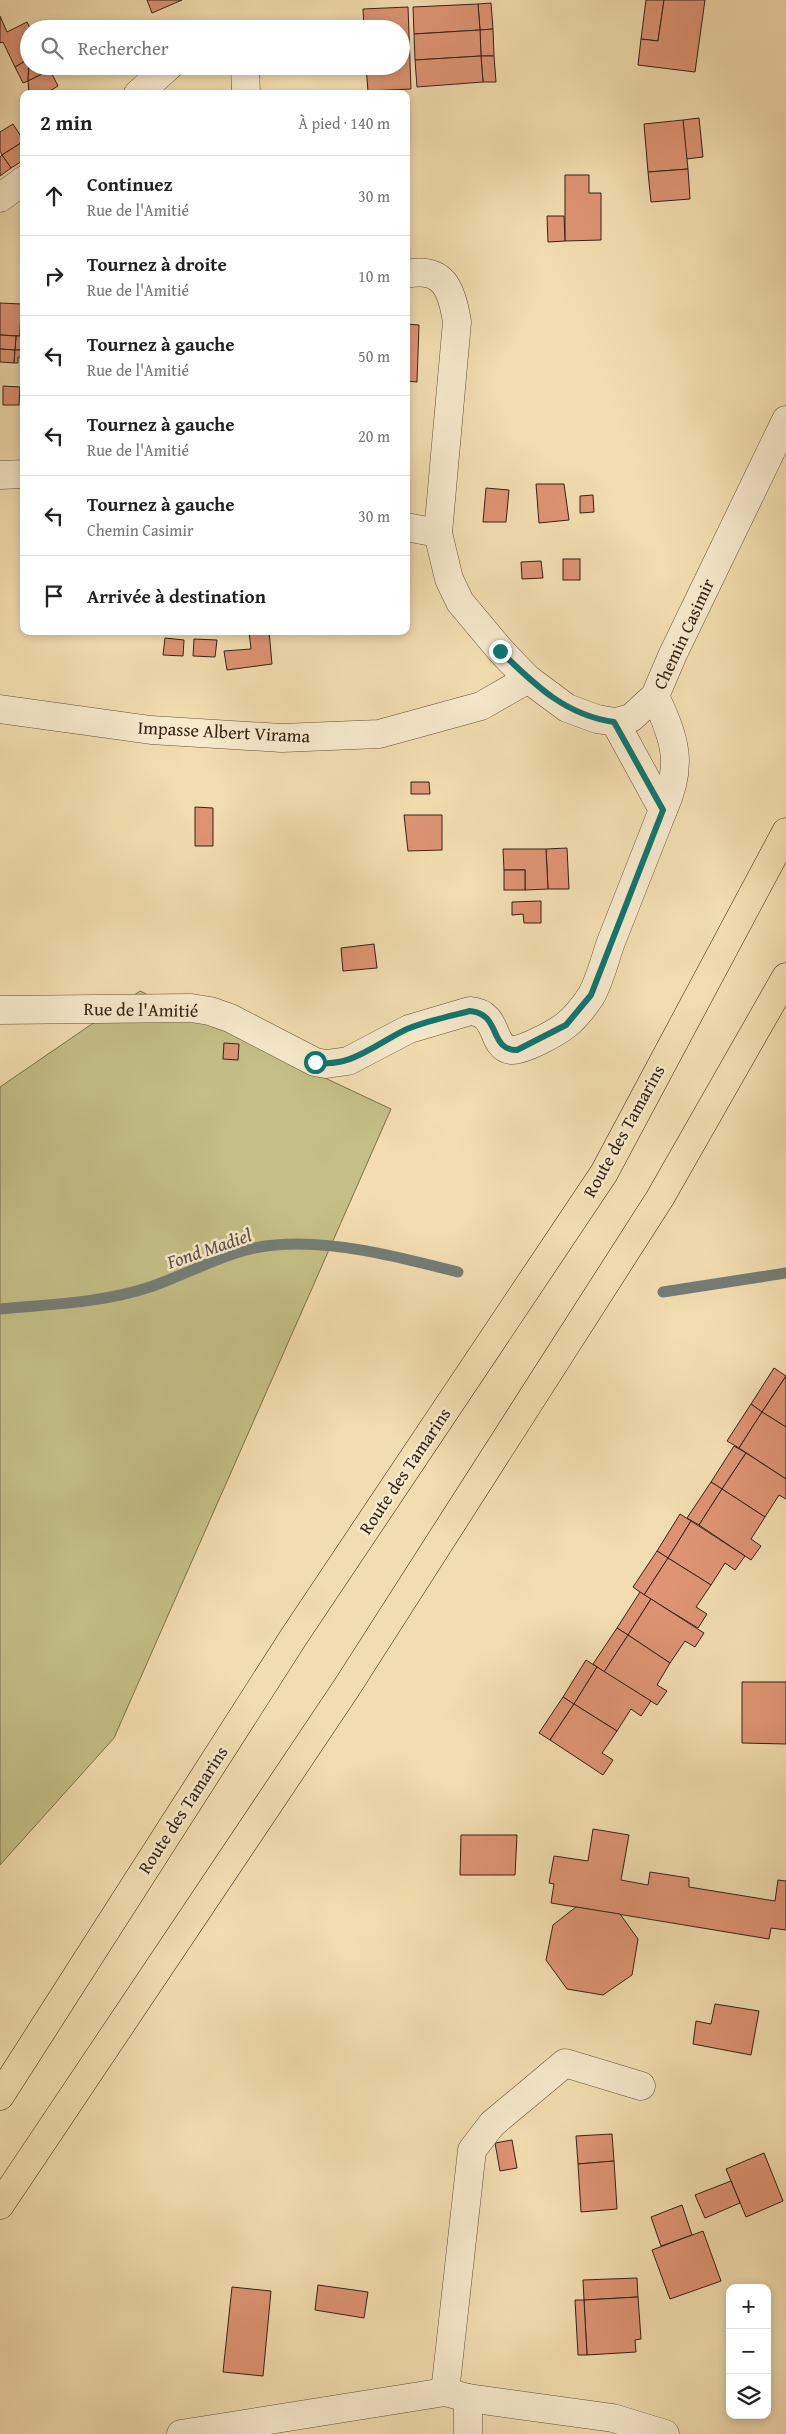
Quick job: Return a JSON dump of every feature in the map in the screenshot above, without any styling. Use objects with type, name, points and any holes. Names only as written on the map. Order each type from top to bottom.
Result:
[{"type":"highway","name":"Route des Tamarins","points":[[0,2096],[293,1638],[604,1173],[786,832]]},
{"type":"highway","points":[[0,2205],[347,1687],[660,1198],[786,977]]},
{"type":"street","points":[[142,90],[159,75]]},
{"type":"street","points":[[245,75],[246,90]]},
{"type":"street","points":[[0,198],[20,183]]},
{"type":"street","points":[[410,273],[430,273],[449,288],[457,322],[438,533],[449,579],[460,602],[500,651],[528,678],[568,708],[597,719],[614,722],[663,810]]},
{"type":"street","name":"Chemin Casimir","points":[[614,722],[631,718],[655,696],[673,654],[786,420]]},
{"type":"street","points":[[0,475],[20,474]]},
{"type":"street","points":[[410,528],[438,533]]},
{"type":"street","name":"Impasse Albert Virama","points":[[0,709],[160,730],[282,738],[379,734],[481,706],[528,678]]},
{"type":"street","name":"Rue de l'Amitié","points":[[0,1010],[191,1008],[210,1011],[270,1037],[315,1062],[326,1064],[348,1061],[409,1028],[470,1011],[479,1012],[487,1017],[493,1025],[499,1043],[504,1047],[509,1050],[524,1048],[566,1025],[591,995],[675,780],[675,750],[668,724],[655,696]]},
{"type":"street","points":[[468,2434],[456,2395],[472,2150],[492,2124],[565,2063],[641,2086]]},
{"type":"street","points":[[181,2434],[456,2395],[613,2418],[665,2434]]},
{"type":"shaded area","points":[[140,991],[391,1109],[114,1738],[0,1865],[0,1087]]},
{"type":"building","points":[[147,0],[182,0],[152,13]]},
{"type":"building","points":[[646,0],[664,0],[658,41],[641,39]]},
{"type":"building","points":[[664,0],[705,0],[695,72],[638,65],[641,39],[658,41]]},
{"type":"building","points":[[491,3],[493,29],[480,30],[478,4]]},
{"type":"building","points":[[478,4],[480,30],[414,34],[413,7]]},
{"type":"building","points":[[408,7],[408,20],[364,20],[363,9]]},
{"type":"building","points":[[0,16],[7,32],[20,26],[20,64],[15,67],[3,42],[0,43]]},
{"type":"building","points":[[493,29],[494,56],[481,56],[480,30]]},
{"type":"building","points":[[480,30],[481,56],[415,60],[414,34]]},
{"type":"building","points":[[481,56],[494,56],[496,82],[483,82]]},
{"type":"building","points":[[481,56],[483,82],[417,87],[415,60]]},
{"type":"building","points":[[410,62],[411,89],[368,90],[367,75],[410,75]]},
{"type":"building","points":[[20,64],[20,75],[28,75],[28,81],[23,83],[15,67]]},
{"type":"building","points":[[28,75],[40,75],[28,81]]},
{"type":"building","points":[[40,75],[52,75],[58,86],[52,90],[29,90],[28,81]]},
{"type":"building","points":[[699,118],[703,157],[686,159],[683,120]]},
{"type":"building","points":[[683,120],[688,169],[648,172],[644,124]]},
{"type":"building","points":[[13,124],[20,135],[20,144],[2,155],[0,151],[0,132]]},
{"type":"building","points":[[20,144],[20,162],[11,168],[2,155]]},
{"type":"building","points":[[2,155],[11,168],[0,176],[0,157]]},
{"type":"building","points":[[688,169],[690,199],[651,202],[648,172]]},
{"type":"building","points":[[565,175],[589,175],[589,193],[601,193],[601,240],[565,241]]},
{"type":"building","points":[[547,216],[564,216],[565,241],[548,242]]},
{"type":"building","points":[[0,303],[20,304],[20,336],[0,335]]},
{"type":"building","points":[[410,324],[419,325],[417,382],[410,381]]},
{"type":"building","points":[[0,335],[16,336],[15,350],[0,349]]},
{"type":"building","points":[[16,336],[20,336],[20,350],[15,350]]},
{"type":"building","points":[[0,349],[15,350],[14,363],[0,362]]},
{"type":"building","points":[[15,350],[20,350],[18,363],[14,363]]},
{"type":"building","points":[[3,386],[20,387],[19,405],[3,405]]},
{"type":"building","points":[[536,484],[564,484],[569,520],[539,523]]},
{"type":"building","points":[[486,488],[509,490],[506,522],[483,522]]},
{"type":"building","points":[[593,495],[594,512],[580,513],[580,496]]},
{"type":"building","points":[[563,559],[580,559],[580,580],[563,580]]},
{"type":"building","points":[[541,561],[543,578],[522,579],[521,562]]},
{"type":"building","points":[[249,635],[269,635],[272,664],[227,670],[224,651],[251,649]]},
{"type":"building","points":[[165,638],[184,640],[183,656],[163,655]]},
{"type":"building","points":[[194,639],[217,640],[215,657],[193,656]]},
{"type":"building","points":[[411,782],[429,782],[430,794],[411,794]]},
{"type":"building","points":[[195,807],[213,808],[213,846],[195,846]]},
{"type":"building","points":[[404,815],[442,815],[442,850],[408,851]]},
{"type":"building","points":[[567,848],[569,889],[548,889],[546,849]]},
{"type":"building","points":[[503,849],[546,849],[548,889],[525,890],[525,870],[504,870]]},
{"type":"building","points":[[504,870],[525,870],[525,890],[504,890]]},
{"type":"building","points":[[541,901],[541,923],[524,923],[523,914],[512,915],[512,902]]},
{"type":"building","points":[[374,944],[377,968],[343,971],[341,948]]},
{"type":"building","points":[[224,1043],[239,1044],[238,1060],[223,1059]]},
{"type":"building","points":[[774,1368],[786,1376],[762,1412],[751,1404]]},
{"type":"building","points":[[786,1376],[786,1427],[762,1412]]},
{"type":"building","points":[[751,1404],[762,1412],[739,1448],[727,1441]]},
{"type":"building","points":[[762,1412],[786,1427],[786,1479],[739,1448]]},
{"type":"building","points":[[734,1446],[746,1453],[722,1489],[711,1482]]},
{"type":"building","points":[[746,1453],[786,1479],[786,1499],[779,1495],[765,1517],[722,1489]]},
{"type":"building","points":[[711,1482],[722,1489],[699,1525],[687,1518]]},
{"type":"building","points":[[722,1489],[765,1517],[751,1539],[761,1546],[751,1560],[699,1525]]},
{"type":"building","points":[[680,1514],[691,1521],[668,1558],[657,1551]]},
{"type":"building","points":[[691,1521],[745,1556],[735,1570],[725,1563],[711,1585],[668,1558]]},
{"type":"building","points":[[657,1551],[668,1558],[644,1595],[633,1587]]},
{"type":"building","points":[[668,1558],[711,1585],[696,1607],[707,1614],[698,1628],[644,1595]]},
{"type":"building","points":[[640,1592],[651,1599],[628,1635],[617,1628]]},
{"type":"building","points":[[651,1599],[704,1633],[695,1647],[685,1641],[670,1663],[628,1635]]},
{"type":"building","points":[[617,1628],[628,1635],[604,1672],[593,1664]]},
{"type":"building","points":[[628,1635],[670,1663],[657,1685],[667,1691],[657,1705],[604,1672]]},
{"type":"building","points":[[586,1660],[597,1667],[574,1704],[563,1697]]},
{"type":"building","points":[[597,1667],[651,1701],[641,1716],[631,1709],[617,1731],[574,1704]]},
{"type":"building","points":[[742,1682],[786,1682],[786,1744],[742,1743]]},
{"type":"building","points":[[563,1697],[574,1704],[550,1740],[539,1733]]},
{"type":"building","points":[[574,1704],[617,1731],[602,1753],[613,1760],[603,1775],[550,1740]]},
{"type":"building","points":[[593,1829],[629,1835],[621,1880],[648,1885],[650,1872],[689,1878],[689,1887],[775,1901],[778,1880],[786,1881],[786,1930],[771,1928],[769,1939],[551,1903],[554,1884],[549,1883],[554,1856],[588,1861]]},
{"type":"building","points":[[461,1835],[517,1835],[515,1875],[460,1875]]},
{"type":"building","points":[[576,1907],[620,1914],[638,1939],[632,1975],[603,1995],[567,1989],[546,1960],[553,1925]]},
{"type":"building","points":[[715,2004],[759,2011],[751,2055],[693,2044],[696,2021],[711,2024]]},
{"type":"building","points":[[612,2134],[614,2161],[578,2164],[576,2136]]},
{"type":"building","points":[[512,2140],[517,2168],[500,2171],[495,2143]]},
{"type":"building","points":[[764,2153],[783,2201],[746,2217],[726,2169]]},
{"type":"building","points":[[614,2161],[617,2209],[581,2212],[578,2164]]},
{"type":"building","points":[[731,2181],[740,2203],[705,2218],[695,2195]]},
{"type":"building","points":[[682,2205],[692,2235],[661,2246],[651,2217]]},
{"type":"building","points":[[703,2231],[721,2281],[670,2299],[652,2250]]},
{"type":"building","points":[[637,2278],[638,2297],[584,2300],[583,2280]]},
{"type":"building","points":[[318,2285],[368,2292],[364,2318],[315,2310]]},
{"type":"building","points":[[232,2287],[271,2291],[263,2376],[223,2372]]},
{"type":"building","points":[[638,2297],[641,2339],[635,2340],[636,2352],[587,2355],[584,2300]]},
{"type":"building","points":[[575,2300],[584,2300],[587,2355],[578,2355]]},
{"type":"waterway","name":"Fond Madiel","points":[[0,1309],[95,1300],[132,1292],[150,1287],[227,1256],[259,1247],[275,1245],[297,1244],[343,1247],[458,1272]]},
{"type":"waterway","name":"Fond Madiel","points":[[663,1292],[786,1273]]},
{"type":"route","points":[[315,1062],[326,1064],[348,1061],[409,1028],[470,1011],[479,1012],[487,1017],[493,1025],[499,1043],[509,1050],[517,1050],[566,1025],[591,995],[663,810],[614,722],[597,719],[568,708],[528,678],[500,651]]}]
